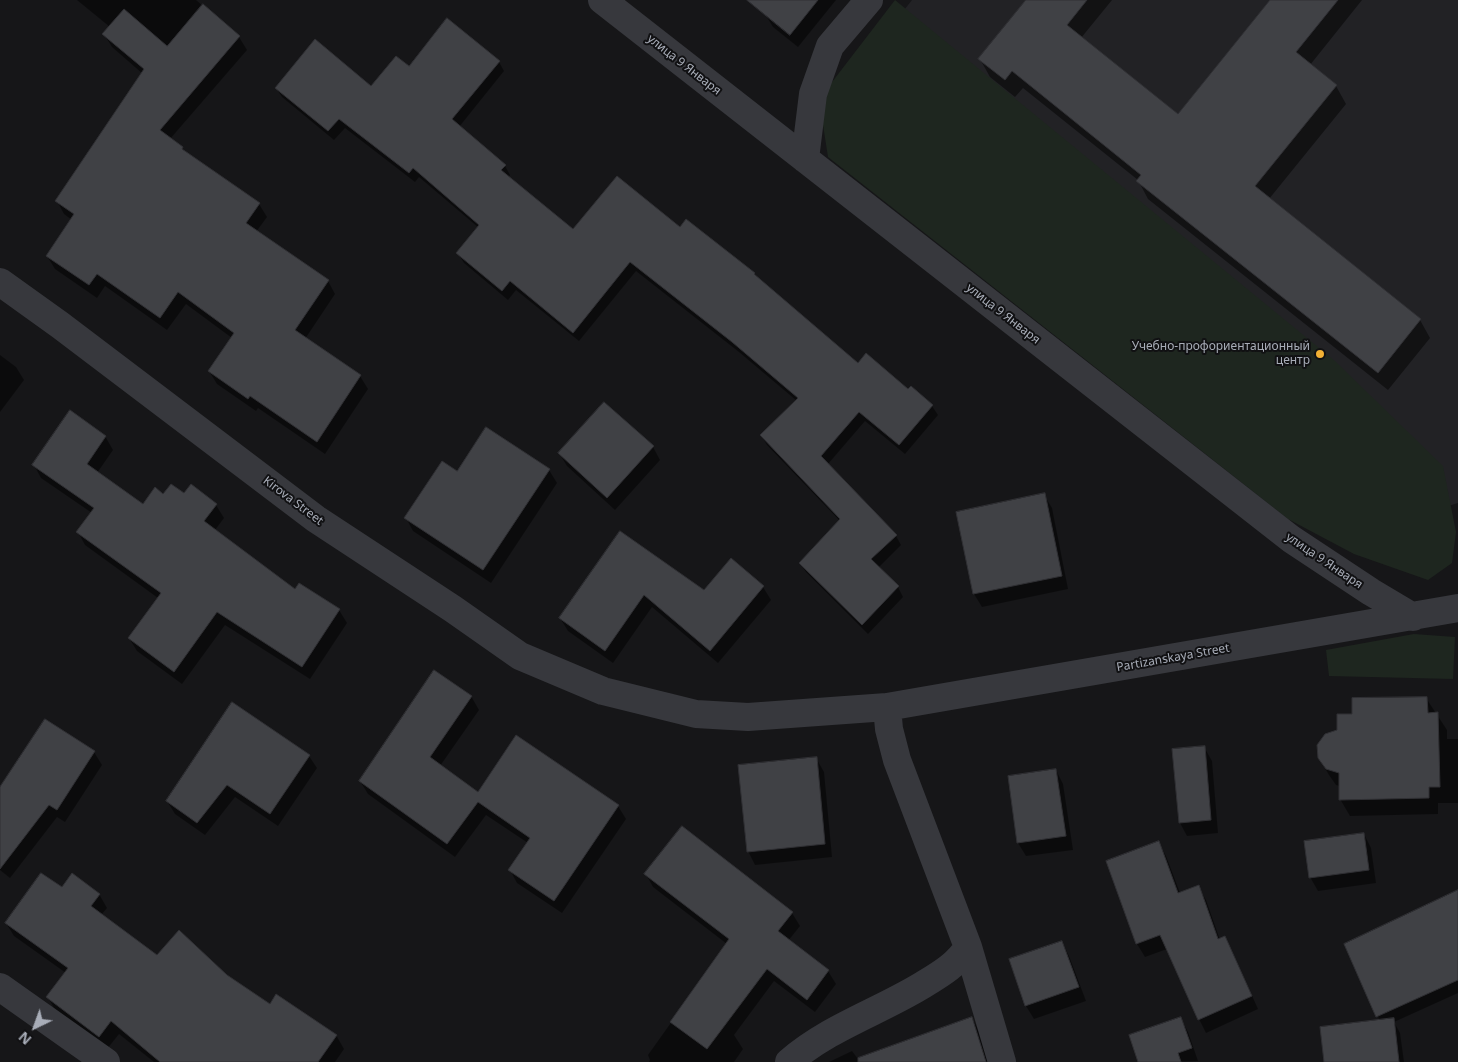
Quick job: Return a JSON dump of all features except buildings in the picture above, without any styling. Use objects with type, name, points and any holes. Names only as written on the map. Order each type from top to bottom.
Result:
[{"type":"street","name":"улица 9 Января","points":[[602,0],[1291,539],[1413,617]]},
{"type":"street","points":[[805,159],[813,94],[830,46],[870,0]]},
{"type":"street","name":"Kirova Street","points":[[0,282],[60,325],[316,519],[453,609],[520,656],[603,691]]},
{"type":"street","name":"Partizanskaya Street","points":[[603,691],[696,714],[748,717],[887,706],[1458,608]]},
{"type":"street","points":[[887,706],[897,760],[968,947],[1002,1062]]},
{"type":"street","points":[[789,1062],[811,1044],[905,996],[934,978],[957,961],[968,947]]},
{"type":"street","points":[[0,987],[106,1062]]},
{"type":"shaded area","points":[[895,0],[1335,361],[1443,466],[1456,532],[1452,563],[1428,580],[1354,554],[1288,519],[828,157],[819,99]]},
{"type":"shaded area","name":"Учебно-профориентационный центр","points":[[912,0],[1458,0],[1458,503],[1397,522],[842,88]]},
{"type":"shaded area","points":[[1414,634],[1455,637],[1453,679],[1329,676],[1326,650]]},
{"type":"place","name":"Учебно-профориентационный центр","points":[[1320,354]]}]
